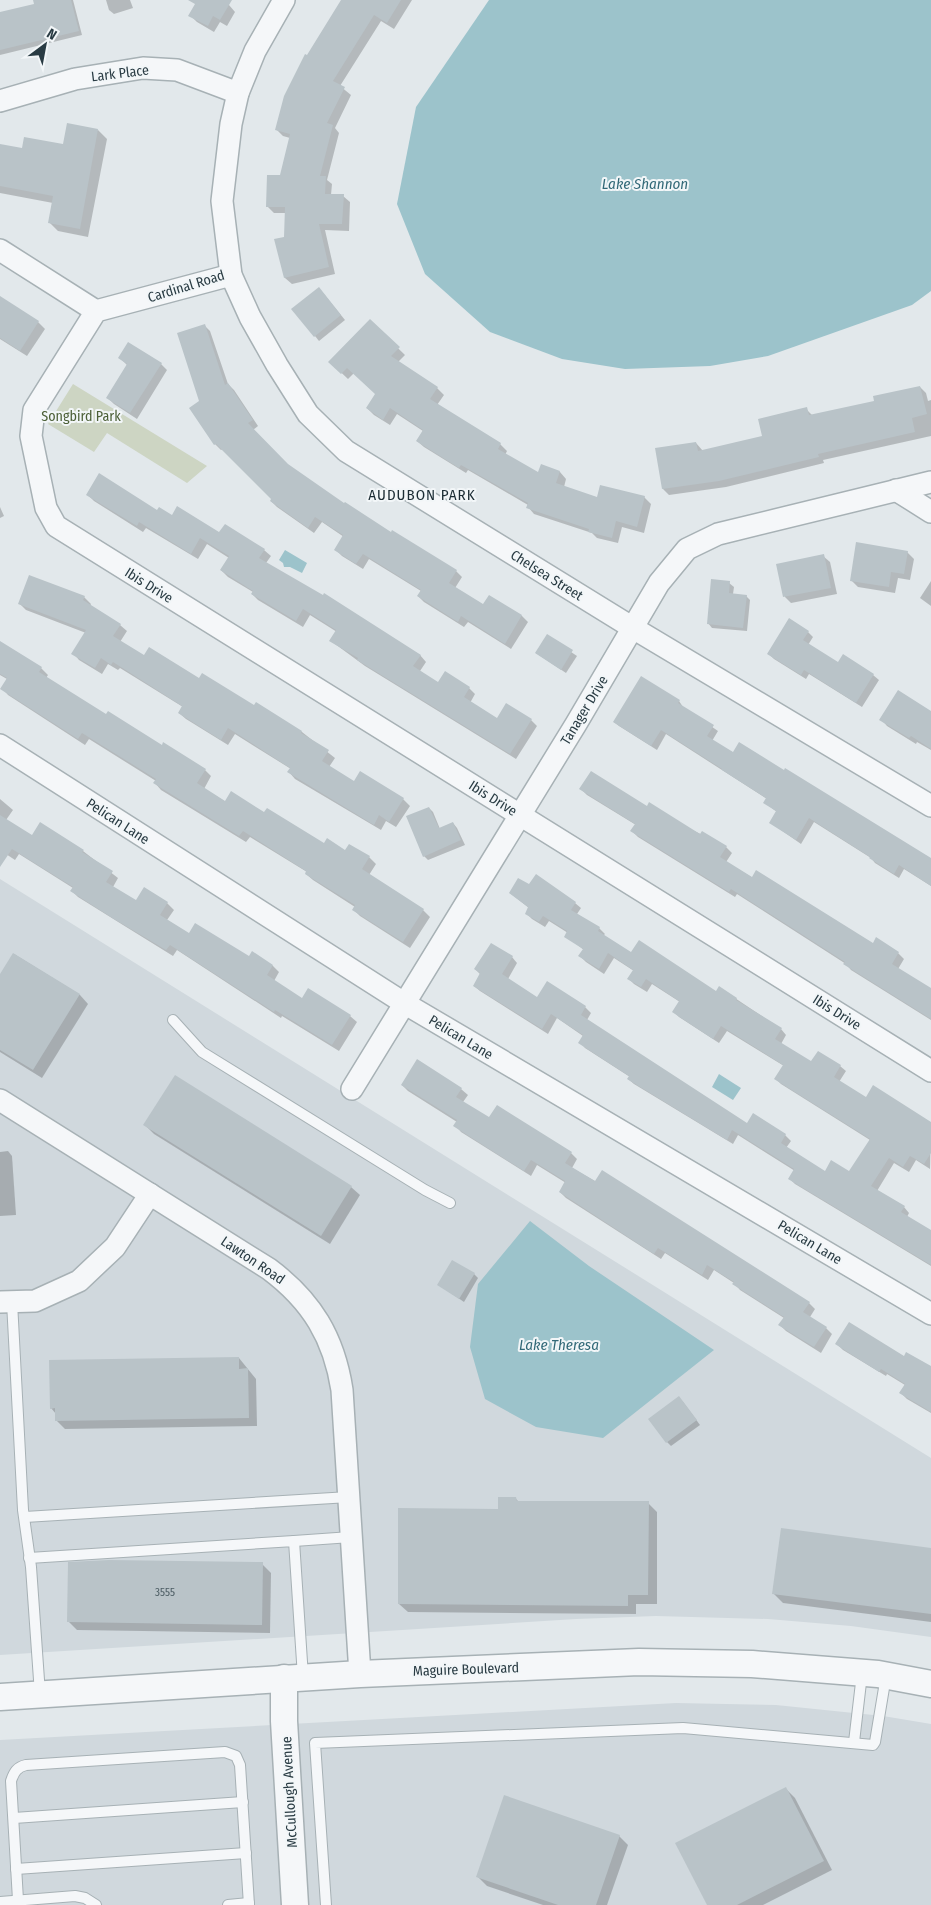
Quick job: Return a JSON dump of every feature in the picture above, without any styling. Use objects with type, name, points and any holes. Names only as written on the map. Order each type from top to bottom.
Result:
[{"type":"street","name":"Cardinal Road","points":[[96,311],[230,275],[222,200],[231,124],[238,93],[255,51],[284,0]]},
{"type":"street","name":"Lark Place","points":[[0,101],[75,80],[143,68],[177,70],[238,93]]},
{"type":"street","points":[[0,250],[96,311]]},
{"type":"street","name":"Chelsea Street","points":[[230,275],[272,357],[308,414],[346,451],[633,628],[931,806]]},
{"type":"street","name":"Ibis Drive","points":[[96,311],[34,410],[31,436],[46,508],[56,526],[931,1071]]},
{"type":"street","name":"Tanager Drive","points":[[352,1089],[633,628],[659,582],[687,550],[718,534],[931,482]]},
{"type":"street","points":[[896,490],[931,512]]},
{"type":"street","name":"Pelican Lane","points":[[0,745],[404,1003],[931,1314]]},
{"type":"street","name":"Lawton Road","points":[[0,1100],[269,1269],[295,1289],[312,1311],[329,1342],[340,1375],[344,1412],[360,1674]]},
{"type":"street","points":[[6,1302],[35,1300],[79,1281],[114,1246],[150,1194]]},
{"type":"street","name":"Maguire Boulevard","points":[[0,1697],[360,1674],[639,1662],[752,1664],[874,1674],[931,1684]]},
{"type":"street","name":"McCullough Avenue","points":[[294,1678],[284,1722],[296,1905]]},
{"type":"lane","points":[[173,1020],[202,1052],[425,1190],[450,1203]]},
{"type":"lane","points":[[6,1302],[31,1567],[40,1694]]},
{"type":"lane","points":[[26,1517],[349,1497]]},
{"type":"lane","points":[[29,1558],[351,1537]]},
{"type":"lane","points":[[294,1541],[294,1678]]},
{"type":"lane","points":[[854,1742],[874,1674]]},
{"type":"lane","points":[[326,1905],[315,1743],[683,1728],[873,1745],[875,1742],[874,1674]]},
{"type":"lane","points":[[18,1900],[11,1781],[16,1770],[26,1765],[230,1753],[236,1756],[240,1762],[249,1904],[228,1905]]},
{"type":"lane","points":[[14,1818],[243,1802]]},
{"type":"lane","points":[[16,1869],[246,1853]]},
{"type":"lane","points":[[0,1902],[80,1896],[96,1905]]},
{"type":"shaded area","points":[[0,879],[931,1458],[931,1637],[851,1626],[768,1619],[656,1616],[576,1619],[0,1655]]},
{"type":"shaded area","points":[[676,1703],[776,1705],[883,1716],[931,1724],[931,1905],[0,1905],[0,1740]]},
{"type":"green space","name":"Songbird Park","points":[[73,384],[207,466],[187,483],[107,433],[94,452],[48,424]]},
{"type":"water","name":"Lake Shannon","points":[[489,0],[931,0],[931,291],[912,305],[768,356],[710,366],[625,369],[562,359],[490,332],[425,274],[397,204],[416,107]]},
{"type":"water","points":[[285,550],[307,563],[302,573],[290,567],[284,567],[283,563],[279,560]]},
{"type":"water","points":[[719,1074],[741,1088],[733,1100],[712,1087]]},
{"type":"water","name":"Lake Theresa","points":[[530,1221],[589,1266],[714,1350],[603,1438],[536,1427],[485,1399],[470,1347],[478,1284]]},
{"type":"building","points":[[33,0],[71,0],[79,31],[0,50],[0,12],[34,4]]},
{"type":"building","points":[[188,0],[232,0],[220,20],[213,16],[208,26],[188,16],[195,4]]},
{"type":"building","points":[[341,0],[401,0],[387,23],[374,15],[333,81],[345,87],[327,123],[333,125],[320,176],[326,176],[325,194],[344,194],[342,224],[319,224],[329,267],[284,278],[274,239],[284,237],[285,207],[266,207],[267,175],[280,175],[290,134],[275,130],[284,96],[305,54],[307,55]]},
{"type":"building","points":[[67,123],[98,129],[80,229],[48,223],[53,196],[0,186],[0,144],[22,148],[24,137],[63,144]]},
{"type":"building","points":[[319,287],[341,315],[314,337],[291,309]]},
{"type":"building","points":[[0,296],[39,321],[20,351],[0,338]]},
{"type":"building","points":[[370,319],[400,347],[391,356],[438,387],[430,399],[501,443],[498,449],[538,472],[541,464],[560,471],[556,483],[597,497],[600,485],[645,496],[637,527],[616,521],[612,538],[588,532],[589,529],[526,508],[528,503],[461,465],[459,468],[416,441],[423,430],[390,408],[383,420],[366,408],[375,394],[347,368],[341,374],[328,362]]},
{"type":"building","points":[[205,324],[225,385],[228,383],[253,420],[248,423],[288,464],[344,503],[457,570],[449,583],[483,604],[489,595],[522,615],[505,644],[461,616],[458,622],[417,596],[421,590],[363,554],[356,564],[334,550],[343,535],[315,517],[308,528],[270,501],[271,499],[216,444],[214,445],[189,408],[199,401],[177,333]]},
{"type":"building","points":[[128,342],[162,363],[130,413],[106,398],[127,364],[118,358]]},
{"type":"building","points":[[920,386],[927,414],[912,418],[915,432],[818,454],[819,457],[719,481],[662,489],[655,448],[696,442],[698,451],[762,436],[758,419],[807,407],[809,415],[874,401],[873,396]]},
{"type":"building","points":[[99,473],[157,510],[159,507],[172,515],[177,506],[219,532],[225,524],[265,549],[259,558],[323,595],[324,593],[421,655],[413,666],[438,682],[445,671],[470,687],[464,697],[497,718],[506,703],[532,719],[510,754],[329,641],[336,630],[303,609],[296,621],[251,594],[253,591],[220,570],[229,556],[200,538],[191,554],[139,522],[137,526],[86,495]]},
{"type":"building","points":[[856,542],[908,551],[904,574],[891,572],[889,587],[850,581]]},
{"type":"building","points":[[824,554],[831,588],[783,597],[776,564]]},
{"type":"building","points":[[29,575],[85,596],[83,600],[121,624],[113,636],[144,655],[149,647],[199,678],[202,673],[254,705],[256,702],[302,731],[301,733],[329,750],[322,761],[354,781],[360,771],[404,798],[389,822],[379,815],[374,825],[287,772],[290,768],[228,728],[221,740],[178,713],[182,706],[113,662],[111,665],[101,658],[95,668],[71,654],[86,630],[18,604]]},
{"type":"building","points":[[711,579],[730,581],[729,593],[747,595],[743,628],[707,624]]},
{"type":"building","points":[[789,618],[809,631],[803,640],[838,662],[843,654],[874,674],[856,703],[804,670],[801,675],[767,654]]},
{"type":"building","points":[[547,634],[573,650],[561,670],[535,653]]},
{"type":"building","points":[[0,641],[42,667],[39,672],[106,714],[108,711],[162,745],[163,742],[206,769],[197,783],[225,801],[231,791],[264,812],[267,808],[324,843],[327,838],[345,850],[349,844],[370,856],[362,869],[424,909],[403,942],[352,910],[355,905],[305,874],[306,871],[243,831],[239,836],[153,783],[156,779],[82,733],[78,739],[0,689],[7,678],[0,674]]},
{"type":"building","points":[[641,676],[680,700],[678,703],[714,725],[707,736],[733,752],[739,742],[784,770],[785,768],[931,858],[931,886],[899,865],[894,874],[809,818],[796,840],[769,823],[776,811],[763,803],[766,798],[722,769],[661,730],[651,746],[613,722]]},
{"type":"building","points":[[898,690],[931,711],[931,749],[911,736],[909,738],[879,720]]},
{"type":"building","points":[[591,771],[647,806],[649,802],[700,834],[702,831],[727,846],[720,857],[752,877],[756,870],[873,943],[876,937],[899,952],[892,964],[931,988],[931,1019],[843,964],[845,962],[731,889],[729,892],[630,831],[635,824],[579,789]]},
{"type":"building","points":[[429,807],[439,828],[453,822],[461,840],[423,857],[406,816]]},
{"type":"building","points":[[0,815],[32,835],[40,822],[84,850],[82,852],[113,871],[106,882],[136,900],[144,887],[168,902],[160,915],[189,933],[195,923],[249,956],[252,951],[273,965],[267,975],[302,998],[308,988],[351,1015],[332,1045],[275,1010],[274,1012],[170,945],[166,950],[114,919],[70,891],[73,887],[12,849],[0,867]]},
{"type":"building","points":[[536,874],[576,902],[571,910],[600,927],[598,931],[631,952],[639,940],[716,991],[719,986],[737,998],[736,1000],[782,1028],[775,1039],[811,1061],[818,1051],[841,1065],[834,1077],[866,1097],[873,1085],[931,1122],[931,1153],[924,1164],[910,1156],[903,1167],[889,1158],[871,1186],[905,1206],[901,1212],[931,1230],[931,1265],[788,1179],[794,1169],[732,1130],[727,1140],[627,1079],[629,1076],[578,1043],[583,1035],[551,1014],[542,1029],[473,986],[480,973],[474,969],[491,943],[513,956],[502,974],[537,997],[547,981],[586,1006],[581,1015],[747,1123],[753,1113],[786,1134],[781,1143],[825,1171],[831,1160],[849,1171],[870,1139],[774,1079],[783,1065],[721,1026],[713,1039],[672,1012],[679,1001],[646,979],[641,987],[627,979],[633,970],[608,953],[599,969],[578,956],[583,949],[564,937],[567,931],[543,916],[539,922],[525,914],[528,907],[509,893],[518,878],[529,884]]},
{"type":"building","points":[[13,953],[80,994],[33,1070],[0,1050],[0,974]]},
{"type":"building","points":[[417,1059],[462,1088],[456,1097],[489,1117],[497,1105],[572,1152],[565,1163],[595,1181],[602,1170],[810,1302],[803,1312],[827,1327],[814,1347],[778,1325],[784,1317],[732,1284],[734,1282],[707,1265],[702,1275],[658,1248],[654,1254],[559,1192],[565,1181],[531,1160],[524,1171],[453,1126],[457,1120],[401,1085]]},
{"type":"building","points":[[175,1075],[352,1186],[321,1236],[143,1125]]},
{"type":"building","points":[[452,1260],[475,1273],[459,1299],[437,1285]]},
{"type":"building","points":[[849,1322],[904,1356],[906,1352],[931,1366],[931,1412],[899,1393],[905,1384],[881,1369],[879,1372],[835,1344]]},
{"type":"building","points":[[239,1357],[239,1369],[248,1368],[249,1418],[55,1421],[55,1408],[50,1409],[49,1360]]},
{"type":"building","points":[[679,1396],[697,1420],[666,1443],[648,1419]]},
{"type":"building","points":[[498,1497],[516,1497],[517,1501],[649,1501],[648,1595],[628,1595],[628,1606],[398,1604],[398,1508],[498,1509]]},
{"type":"building","points":[[781,1528],[931,1548],[931,1614],[772,1594]]},
{"type":"building","points":[[109,1560],[263,1562],[262,1625],[67,1622],[68,1562]]},
{"type":"building","points":[[786,1787],[824,1861],[737,1905],[707,1905],[675,1843]]},
{"type":"building","points":[[504,1795],[620,1835],[596,1905],[558,1905],[476,1877]]},
{"type":"district","name":"AUDUBON PARK","points":[[422,495]]}]
